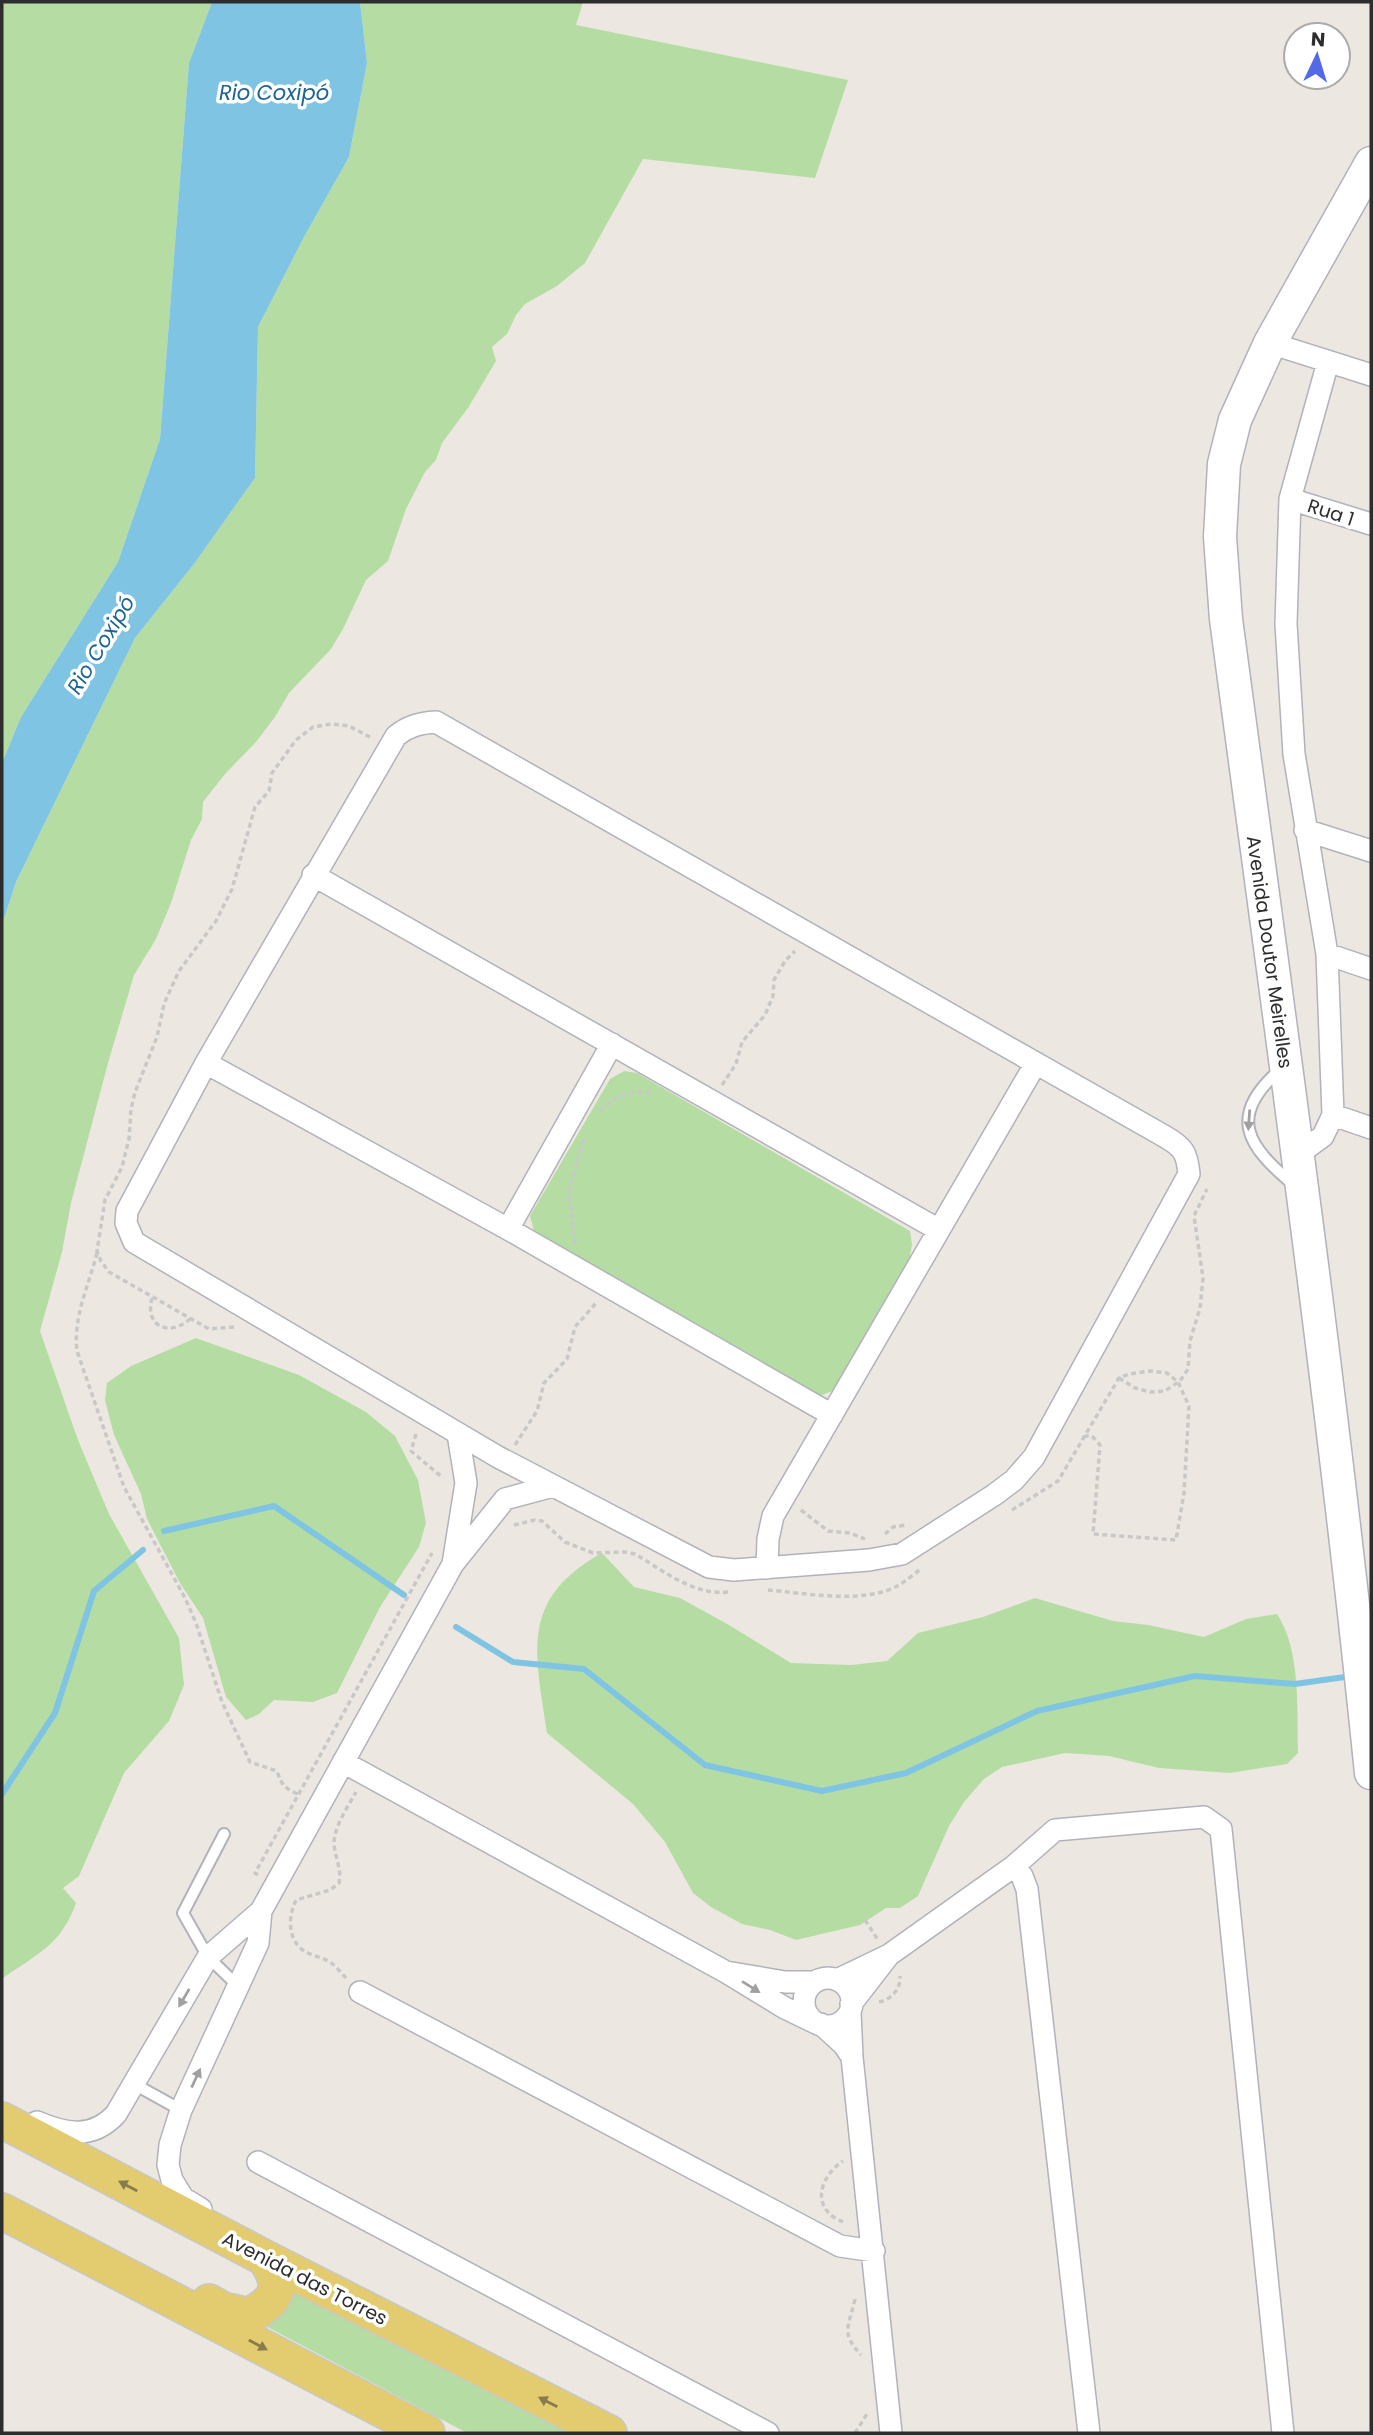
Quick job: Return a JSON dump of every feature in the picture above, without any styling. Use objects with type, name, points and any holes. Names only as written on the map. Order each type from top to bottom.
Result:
[{"type":"main road","name":"Avenida das Torres","points":[[2,2120],[265,2258],[609,2433]]},
{"type":"main road","points":[[2,2201],[53,2221],[223,2309],[249,2316],[266,2306],[277,2288],[276,2276],[265,2258]]},
{"type":"main road","points":[[2,2211],[427,2433]]},
{"type":"street","name":"Avenida Doutor Meirelles","points":[[1371,163],[1270,343],[1235,420],[1224,464],[1220,537],[1226,619],[1302,1192],[1371,1769]]},
{"type":"street","points":[[1270,343],[1371,375]]},
{"type":"street","points":[[1297,1155],[1323,1136],[1333,1115],[1326,954],[1294,754],[1286,624],[1290,499],[1328,362]]},
{"type":"street","name":"Rua 1","points":[[1290,499],[1371,524]]},
{"type":"street","points":[[436,722],[810,932],[1178,1144],[1188,1156],[1189,1174],[1034,1457],[1014,1480],[902,1554],[869,1560],[768,1568],[734,1570],[709,1567],[506,1462],[134,1242],[126,1223],[127,1212],[206,1063],[388,747],[404,729],[418,723],[436,722]]},
{"type":"street","points":[[1305,830],[1371,851]]},
{"type":"street","points":[[313,876],[939,1230]]},
{"type":"street","points":[[1326,954],[1371,969]]},
{"type":"street","points":[[508,1229],[612,1044]]},
{"type":"street","points":[[206,1063],[508,1229],[832,1415]]},
{"type":"street","points":[[768,1568],[768,1539],[774,1516],[782,1500],[1036,1063]]},
{"type":"street","points":[[1333,1115],[1371,1128]]},
{"type":"street","points":[[453,1564],[466,1483],[458,1434]]},
{"type":"street","points":[[2,2109],[62,2132],[78,2134],[110,2120],[208,1957],[261,1911],[453,1564],[505,1499],[553,1486]]},
{"type":"street","points":[[343,1762],[726,1972],[785,2008],[818,2023],[839,2023],[889,1955]]},
{"type":"street","points":[[852,2057],[844,2045],[805,2011],[808,1988],[821,1979],[836,1980],[889,1955],[1014,1866],[1055,1830],[1204,1817],[1221,1829],[1283,2433]]},
{"type":"street","points":[[1014,1866],[1027,1889],[1089,2433]]},
{"type":"street","points":[[261,1911],[258,1943],[181,2110],[170,2145],[168,2165],[172,2180],[183,2198],[240,2230],[265,2258]]},
{"type":"street","points":[[726,1972],[785,1982],[814,1982]]},
{"type":"street","points":[[836,1980],[848,1990],[852,2057],[891,2433]]},
{"type":"street","points":[[360,1992],[840,2246],[874,2251]]},
{"type":"street","points":[[258,2162],[768,2433]]},
{"type":"lane","points":[[1285,1065],[1262,1087],[1251,1104],[1247,1121],[1249,1136],[1259,1151],[1302,1192]]},
{"type":"lane","points":[[224,1834],[183,1913],[208,1957],[238,1986]]},
{"type":"lane","points":[[134,2084],[181,2110]]},
{"type":"path","points":[[298,1794],[281,1783],[277,1771],[250,1762],[222,1702],[185,1598],[124,1487],[77,1351],[76,1339],[83,1294],[97,1251],[105,1200],[122,1167],[129,1139],[131,1109],[157,1037],[164,1004],[179,971],[216,920],[232,889],[255,807],[269,791],[272,773],[296,740],[313,727],[331,724],[349,726],[388,747]]},
{"type":"path","points":[[711,1101],[736,1064],[742,1042],[765,1015],[773,996],[774,981],[810,932]]},
{"type":"path","points":[[599,1112],[620,1094],[638,1091],[662,1095]]},
{"type":"path","points":[[575,1246],[569,1191],[587,1131]]},
{"type":"path","points":[[1119,1378],[1135,1388],[1150,1392],[1165,1391],[1180,1381],[1188,1369],[1190,1341],[1200,1308],[1203,1278],[1194,1216],[1207,1188],[1207,1178]]},
{"type":"path","points":[[97,1251],[109,1272],[209,1329],[245,1325]]},
{"type":"path","points":[[506,1462],[537,1410],[544,1384],[567,1359],[575,1327],[596,1303],[606,1285]]},
{"type":"path","points":[[152,1298],[149,1310],[152,1321],[160,1326],[172,1329],[183,1326],[190,1319]]},
{"type":"path","points":[[413,1429],[416,1436],[411,1451],[449,1485],[466,1483]]},
{"type":"path","points":[[505,1499],[514,1525],[506,1531]]},
{"type":"path","points":[[782,1500],[804,1512],[828,1531],[850,1533],[869,1541]]},
{"type":"path","points":[[360,1992],[331,1962],[302,1949],[289,1924],[290,1912],[296,1900],[330,1890],[339,1883],[341,1874],[334,1841],[344,1814],[366,1774]]},
{"type":"path","points":[[873,2004],[884,2001],[897,1991],[901,1981],[900,1973],[889,1955]]},
{"type":"green space","points":[[2,2],[212,2],[189,63],[160,439],[118,562],[21,717],[2,763]]},
{"type":"green space","points":[[360,2],[583,2],[576,25],[848,80],[815,178],[643,159],[585,263],[557,286],[525,304],[507,334],[492,347],[496,361],[468,408],[442,443],[436,460],[425,472],[406,509],[388,561],[366,580],[331,649],[289,693],[256,742],[203,802],[202,819],[191,840],[171,903],[156,939],[134,975],[71,1203],[62,1252],[40,1331],[78,1440],[109,1514],[179,1638],[184,1685],[169,1721],[124,1773],[79,1876],[63,1888],[76,1903],[63,1930],[46,1948],[2,1979],[2,925],[16,882],[135,638],[194,564],[255,478],[258,327],[349,157],[367,63]]},
{"type":"green space","points":[[624,1071],[637,1073],[910,1231],[912,1245],[909,1261],[834,1390],[820,1396],[535,1235],[530,1216],[610,1079]]},
{"type":"green space","points":[[196,1338],[299,1375],[366,1412],[395,1436],[418,1480],[426,1523],[419,1547],[380,1607],[337,1693],[313,1702],[274,1700],[259,1714],[246,1720],[226,1697],[203,1618],[180,1583],[147,1519],[141,1494],[114,1435],[105,1400],[107,1383],[131,1366]]},
{"type":"green space","points":[[602,1553],[634,1587],[680,1598],[791,1663],[851,1665],[887,1661],[918,1633],[983,1617],[1035,1598],[1113,1621],[1148,1625],[1204,1637],[1246,1619],[1277,1614],[1285,1629],[1294,1662],[1298,1753],[1287,1764],[1230,1773],[1159,1768],[1109,1756],[1065,1753],[1002,1767],[984,1779],[964,1802],[949,1826],[918,1896],[900,1908],[886,1908],[860,1925],[796,1940],[770,1930],[742,1924],[711,1907],[693,1893],[665,1842],[633,1804],[547,1733],[537,1653],[539,1630],[545,1609],[557,1589],[575,1571]]},
{"type":"green space","points":[[292,2285],[577,2433],[467,2433],[258,2322]]},
{"type":"water","name":"Rio Coxipó","points":[[212,2],[360,2],[367,63],[349,157],[258,327],[255,478],[194,564],[135,638],[16,882],[2,925],[2,763],[21,717],[118,562],[160,439],[189,63]]},
{"type":"waterway","points":[[164,1531],[274,1506],[404,1595]]},
{"type":"waterway","points":[[2,1794],[55,1713],[94,1591],[143,1550]]},
{"type":"waterway","points":[[456,1627],[513,1662],[584,1669],[705,1765],[822,1791],[906,1773],[1037,1711],[1195,1676],[1295,1684],[1352,1676]]}]
